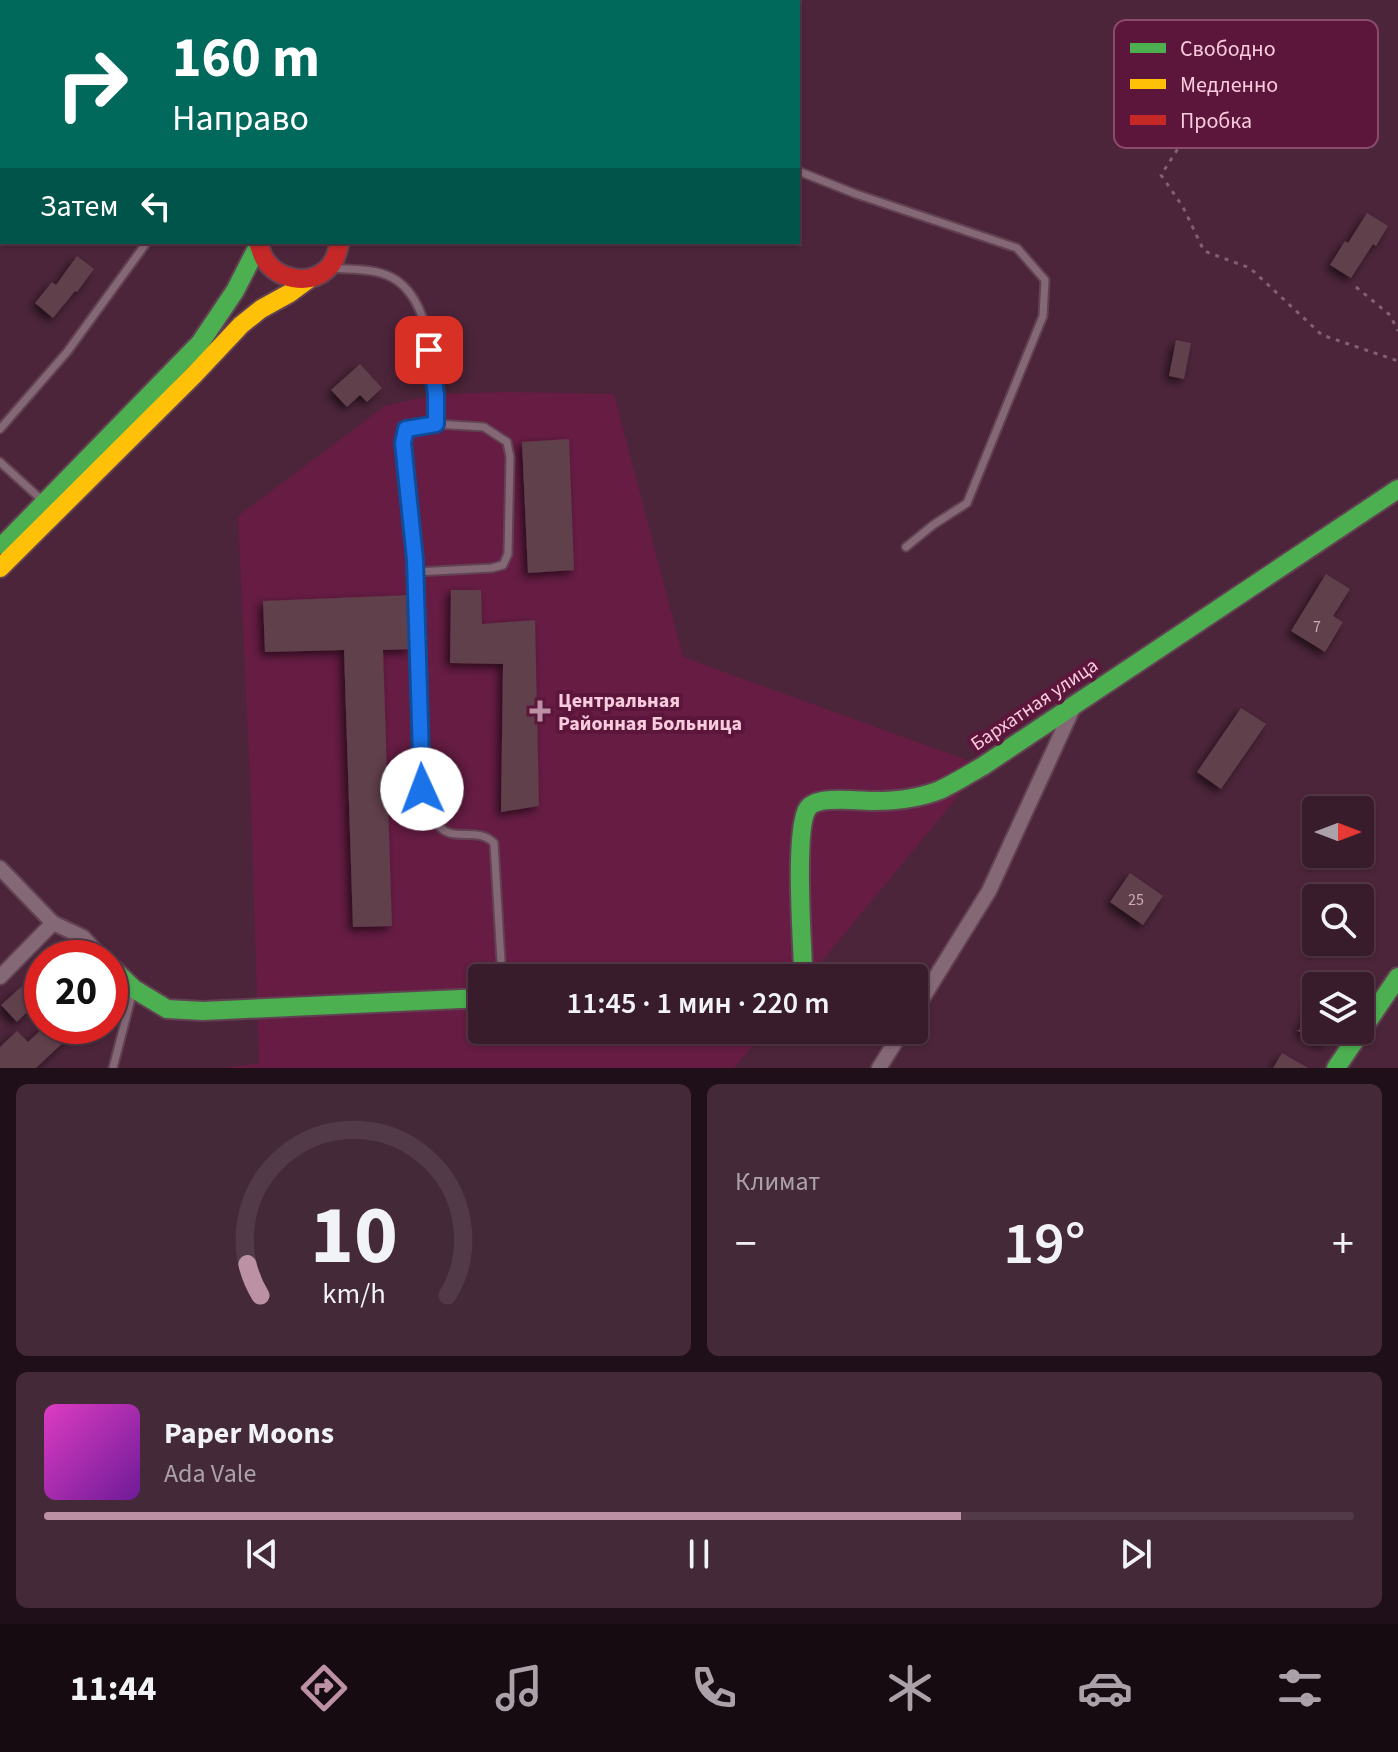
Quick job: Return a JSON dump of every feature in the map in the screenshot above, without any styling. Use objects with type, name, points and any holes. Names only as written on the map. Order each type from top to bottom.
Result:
[{"type":"street","points":[[257,244],[271,268],[299,280],[318,276],[328,268],[341,244]]},
{"type":"street","points":[[0,568],[188,369],[235,291],[257,244]]},
{"type":"street","points":[[0,548],[188,369],[261,309],[309,279]]},
{"type":"street","name":"Бархатная улица","points":[[796,964],[802,820],[809,805],[819,801],[903,799],[935,791],[983,766],[1398,489]]},
{"type":"street","points":[[928,989],[989,891],[1076,702]]},
{"type":"street","points":[[0,868],[53,923],[86,940]]},
{"type":"street","points":[[0,977],[53,923]]},
{"type":"street","points":[[1336,1068],[1398,977]]},
{"type":"street","points":[[128,983],[167,1009],[203,1011],[468,999]]},
{"type":"street","points":[[879,1068],[894,1044]]},
{"type":"lane","points":[[800,172],[1017,248],[1045,280],[1043,316],[967,503],[906,547]]},
{"type":"lane","points":[[0,429],[67,352],[146,244]]},
{"type":"lane","points":[[328,268],[377,272],[393,278],[417,302],[426,328],[436,394],[436,424]]},
{"type":"lane","points":[[415,572],[503,565],[508,554],[510,457],[507,442],[484,427],[436,424],[406,429],[403,443],[415,572],[422,789],[440,828],[453,834],[488,836],[494,843],[501,964]]},
{"type":"lane","points":[[0,462],[45,503]]},
{"type":"lane","points":[[113,1068],[134,989]]},
{"type":"path","points":[[1178,148],[1161,175],[1183,207],[1204,251],[1250,268],[1322,335],[1398,361]]},
{"type":"path","points":[[1356,287],[1390,315],[1398,331]]},
{"type":"shaded area","name":"Центральная Районная Больница","points":[[436,394],[614,394],[683,657],[983,766],[820,964],[468,964],[468,1044],[754,1044],[734,1068],[222,1068],[259,1063],[238,516],[385,406]]},
{"type":"building","points":[[1367,213],[1388,226],[1351,278],[1330,265]]},
{"type":"building","points":[[77,256],[94,269],[53,318],[35,303],[52,282],[56,285]]},
{"type":"building","points":[[1176,340],[1191,343],[1184,379],[1169,376]]},
{"type":"building","points":[[360,364],[382,388],[367,402],[360,395],[347,407],[331,390]]},
{"type":"building","points":[[569,439],[574,570],[528,573],[522,442]]},
{"type":"building","points":[[1326,574],[1350,589],[1333,616],[1343,622],[1325,652],[1291,631]]},
{"type":"building","points":[[451,590],[481,590],[482,624],[535,620],[539,806],[501,812],[503,664],[450,663]]},
{"type":"building","points":[[410,595],[411,649],[383,650],[392,926],[353,927],[344,650],[265,652],[263,601]]},
{"type":"building","points":[[1241,708],[1266,724],[1221,789],[1197,772]]},
{"type":"building","points":[[1130,873],[1163,896],[1143,925],[1110,902]]},
{"type":"building","points":[[21,987],[24,990],[24,1015],[17,1022],[1,1005]]},
{"type":"building","points":[[17,1031],[24,1038],[24,1044],[62,1044],[36,1068],[0,1068],[0,1047]]},
{"type":"building","points":[[1282,1053],[1308,1068],[1273,1068]]},
{"type":"traffic: fast","points":[[3,545],[200,343],[235,291],[258,246]]},
{"type":"traffic: fast","points":[[803,964],[801,837],[804,819],[813,804],[829,800],[882,801],[940,790],[983,766],[1398,489]]},
{"type":"traffic: fast","points":[[1336,1068],[1398,977]]},
{"type":"traffic: fast","points":[[128,983],[167,1009],[203,1011],[468,999]]},
{"type":"traffic: slow","points":[[0,568],[241,325],[309,279]]},
{"type":"traffic: jam","points":[[259,244],[264,258],[277,272],[302,279],[319,275],[329,267],[339,244]]},
{"type":"place","name":"Центральная Районная Больница","points":[[540,711]]},
{"type":"route","points":[[422,789],[415,560],[403,443],[406,429],[436,424],[436,394],[429,350]]}]
